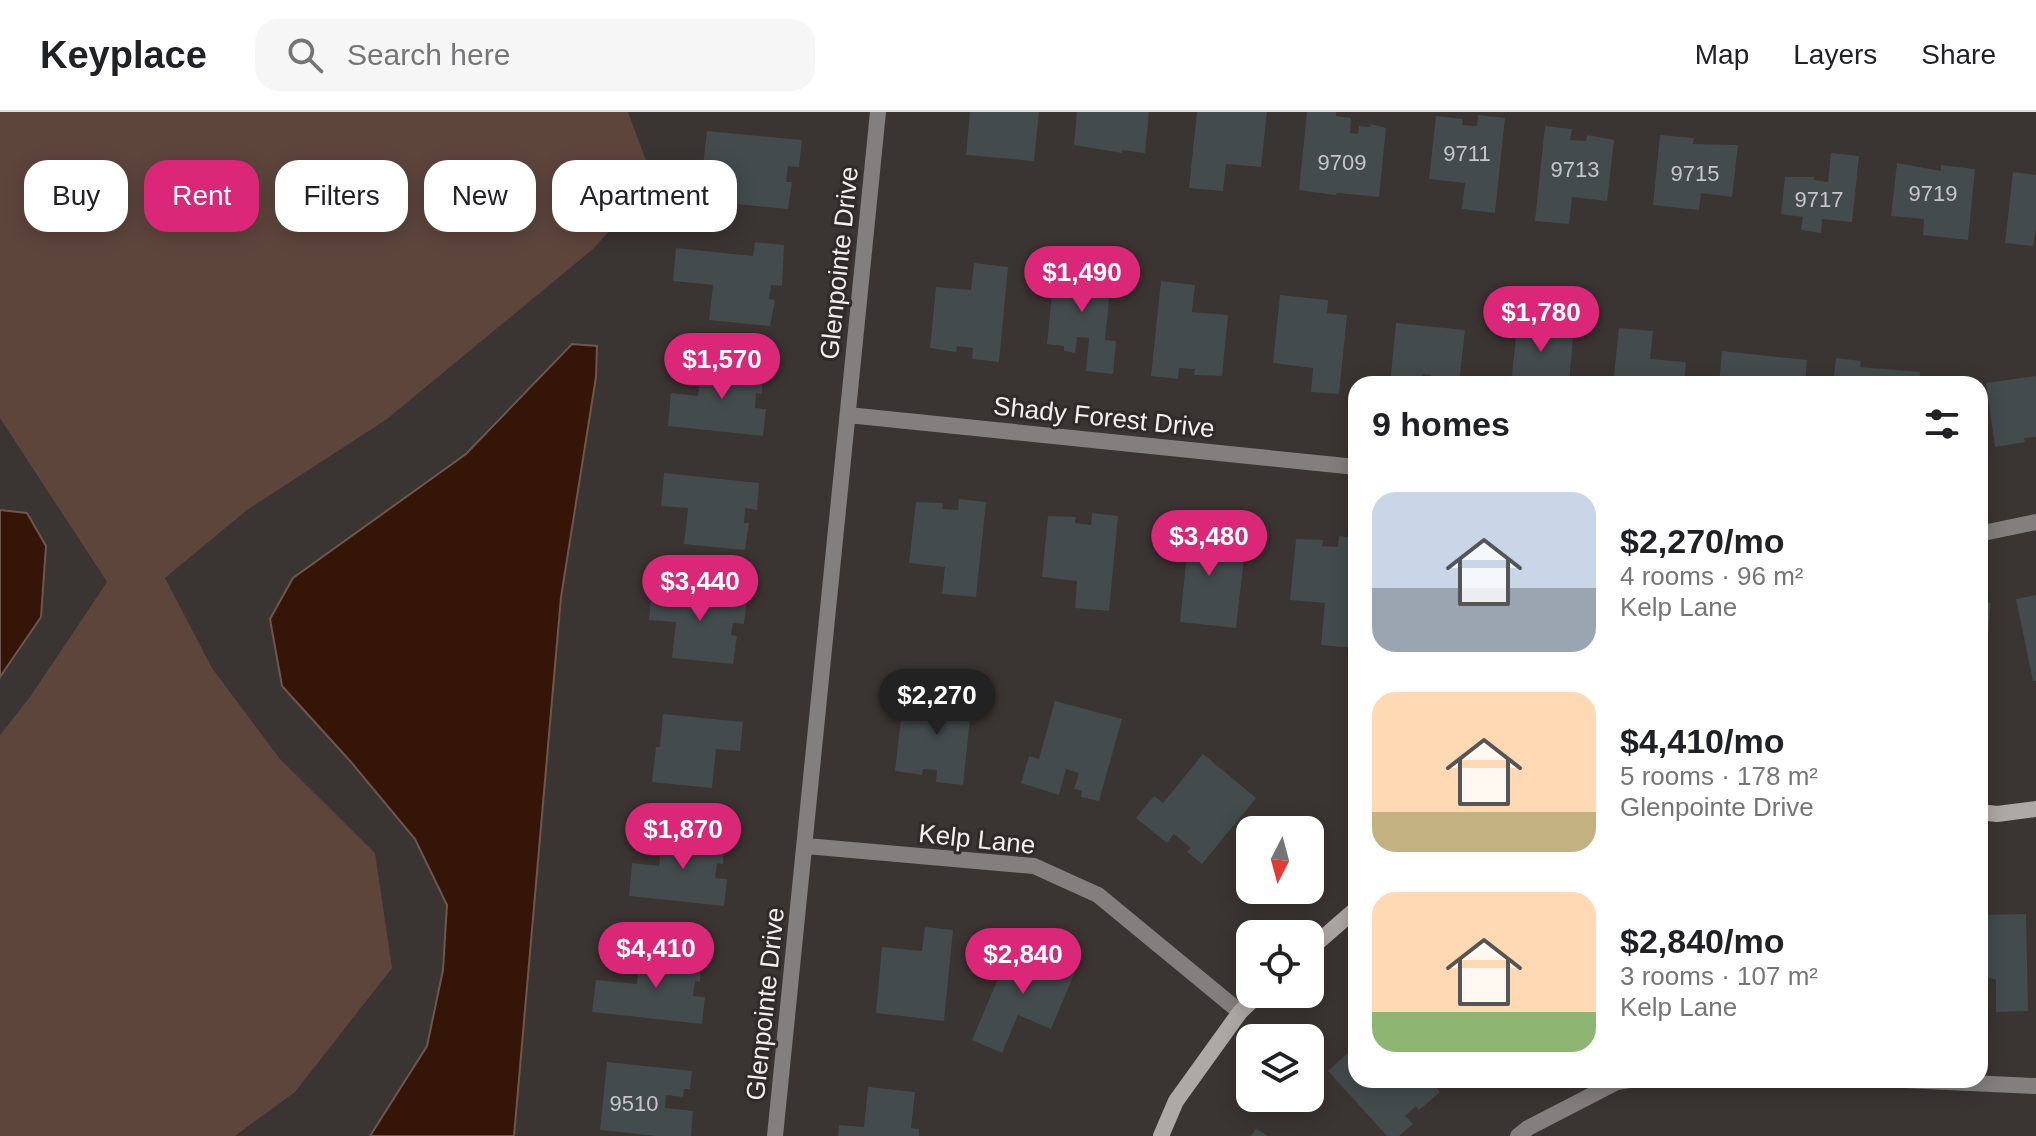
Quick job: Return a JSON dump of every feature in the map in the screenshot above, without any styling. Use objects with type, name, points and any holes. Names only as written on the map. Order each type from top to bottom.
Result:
[{"type":"street","name":"Glenpointe Drive","points":[[775,1136],[878,112]]},
{"type":"street","name":"Shady Forest Drive","points":[[848,415],[1348,466]]},
{"type":"street","points":[[1988,532],[2036,522]]},
{"type":"street","points":[[1988,813],[2036,809]]},
{"type":"street","name":"Kelp Lane","points":[[806,846],[1034,866],[1098,895],[1240,1012]]},
{"type":"street","points":[[1324,937],[1348,916]]},
{"type":"street","points":[[1161,1136],[1176,1101],[1244,1008]]},
{"type":"street","points":[[1988,1084],[2036,1086]]},
{"type":"street","points":[[1518,1136],[1605,1088]]},
{"type":"shaded area","points":[[0,112],[628,112],[646,160],[552,160],[552,232],[608,232],[593,249],[387,419],[247,510],[165,578],[212,668],[280,759],[375,853],[392,968],[295,1092],[235,1136],[0,1136],[0,735],[30,697],[107,582],[0,418]]},
{"type":"shaded area","points":[[572,344],[597,346],[596,377],[561,597],[514,1136],[370,1136],[427,1046],[443,970],[447,905],[415,839],[282,686],[270,619],[293,578],[466,454]]},
{"type":"shaded area","points":[[0,510],[27,513],[46,546],[41,617],[0,677]]},
{"type":"building","points":[[970,112],[1039,112],[1034,161],[966,155]]},
{"type":"building","points":[[1077,112],[1149,112],[1145,153],[1122,150],[1122,153],[1074,145]]},
{"type":"building","points":[[1197,112],[1267,112],[1261,167],[1226,164],[1223,191],[1189,188]]},
{"type":"building","points":[[1307,112],[1336,112],[1336,116],[1351,118],[1350,133],[1358,134],[1359,126],[1370,127],[1371,124],[1386,128],[1379,197],[1299,190]]},
{"type":"building","points":[[1478,115],[1505,118],[1495,213],[1462,209],[1465,183],[1429,179],[1436,116],[1463,119],[1462,125],[1477,126]]},
{"type":"building","points":[[1545,126],[1572,129],[1570,140],[1586,141],[1587,135],[1614,140],[1607,201],[1572,197],[1569,224],[1535,221]]},
{"type":"building","points":[[707,131],[802,140],[799,167],[788,166],[786,182],[792,182],[788,209],[737,204],[737,160],[704,160]]},
{"type":"building","points":[[1660,135],[1694,138],[1693,144],[1738,145],[1732,197],[1701,193],[1699,210],[1653,205]]},
{"type":"building","points":[[1831,153],[1859,156],[1852,222],[1822,219],[1821,233],[1801,230],[1803,217],[1781,214],[1785,177],[1814,177],[1814,180],[1828,182]]},
{"type":"building","points":[[1897,163],[1941,171],[1941,165],[1975,169],[1968,240],[1923,235],[1924,219],[1891,216]]},
{"type":"building","points":[[2013,172],[2036,175],[2033,246],[2005,243]]},
{"type":"building","points":[[755,242],[784,245],[782,286],[771,285],[769,299],[775,300],[770,326],[709,320],[713,285],[673,281],[676,248],[753,256]]},
{"type":"building","points":[[974,263],[1008,267],[999,362],[972,359],[973,348],[957,346],[956,352],[930,348],[936,287],[971,290]]},
{"type":"building","points":[[1055,264],[1112,270],[1105,340],[1116,341],[1113,374],[1086,371],[1089,338],[1077,337],[1075,353],[1064,351],[1064,346],[1047,344]]},
{"type":"building","points":[[1161,281],[1195,285],[1192,312],[1228,315],[1222,376],[1194,375],[1195,369],[1179,368],[1178,379],[1151,376]]},
{"type":"building","points":[[1280,295],[1328,300],[1327,313],[1347,315],[1339,394],[1311,392],[1313,368],[1273,363]]},
{"type":"building","points":[[1518,317],[1554,321],[1552,335],[1573,337],[1570,376],[1512,376]]},
{"type":"building","points":[[1396,323],[1465,330],[1460,376],[1391,376]]},
{"type":"building","points":[[1619,328],[1653,331],[1650,359],[1686,362],[1685,376],[1614,376]]},
{"type":"building","points":[[1722,351],[1807,360],[1806,376],[1720,376]]},
{"type":"building","points":[[1836,358],[1861,361],[1860,367],[1920,372],[1920,376],[1834,376]]},
{"type":"building","points":[[702,360],[763,367],[762,394],[756,393],[755,408],[766,409],[763,436],[668,426],[671,393],[698,396]]},
{"type":"building","points":[[2036,376],[2036,437],[1995,447],[1988,383]]},
{"type":"building","points":[[664,473],[759,483],[757,510],[745,508],[744,523],[749,523],[745,550],[684,544],[688,508],[661,506]]},
{"type":"building","points":[[959,499],[986,502],[976,597],[942,594],[945,567],[909,563],[916,502],[943,503],[942,509],[958,510]]},
{"type":"building","points":[[1092,513],[1118,516],[1109,611],[1075,608],[1077,581],[1042,577],[1048,516],[1076,517],[1075,523],[1091,525]]},
{"type":"building","points":[[1179,519],[1206,522],[1202,554],[1215,556],[1217,540],[1228,541],[1228,547],[1245,549],[1236,628],[1180,622],[1187,553],[1175,552]]},
{"type":"building","points":[[1339,536],[1348,537],[1348,647],[1321,645],[1325,603],[1290,600],[1296,539],[1323,540],[1322,546],[1338,547]]},
{"type":"building","points":[[652,587],[747,597],[744,624],[733,623],[731,635],[737,636],[733,664],[672,658],[676,622],[649,620]]},
{"type":"building","points":[[2036,595],[2036,681],[2033,681],[2016,599]]},
{"type":"building","points":[[1988,603],[1991,603],[1988,631]]},
{"type":"building","points":[[940,686],[973,689],[963,785],[936,782],[937,770],[923,769],[922,775],[895,771],[902,710],[937,713]]},
{"type":"building","points":[[1055,701],[1122,719],[1099,801],[1081,797],[1082,791],[1074,789],[1079,773],[1066,769],[1059,795],[1021,783],[1029,756],[1039,759]]},
{"type":"building","points":[[663,714],[743,722],[740,751],[716,749],[712,788],[652,782]]},
{"type":"building","points":[[1203,754],[1256,798],[1241,816],[1236,816],[1236,822],[1202,864],[1187,852],[1191,848],[1174,834],[1167,843],[1136,818],[1154,796],[1163,803]]},
{"type":"building","points":[[663,830],[724,837],[723,864],[717,863],[715,878],[727,879],[724,906],[629,896],[632,863],[659,866]]},
{"type":"building","points":[[2026,914],[2028,1011],[1996,1012],[1996,980],[1988,978],[1988,915]]},
{"type":"building","points":[[925,927],[953,930],[944,1021],[876,1013],[882,947],[922,951]]},
{"type":"building","points":[[1015,939],[1039,949],[1035,960],[1048,965],[1050,960],[1075,972],[1051,1029],[1018,1015],[1002,1053],[972,1040]]},
{"type":"building","points":[[640,949],[701,955],[700,982],[695,981],[693,996],[705,997],[702,1024],[592,1012],[596,980],[637,984]]},
{"type":"building","points":[[1348,1053],[1348,1088],[1436,1088],[1440,1092],[1419,1110],[1416,1106],[1405,1116],[1413,1124],[1399,1136],[1387,1136],[1328,1071]]},
{"type":"building","points":[[607,1062],[692,1071],[690,1089],[684,1089],[683,1097],[666,1095],[665,1108],[693,1111],[691,1136],[600,1130]]},
{"type":"building","points":[[868,1087],[915,1092],[911,1128],[919,1129],[919,1136],[838,1136],[839,1125],[864,1127]]},
{"type":"building","points":[[1256,1129],[1268,1136],[1251,1136]]}]
